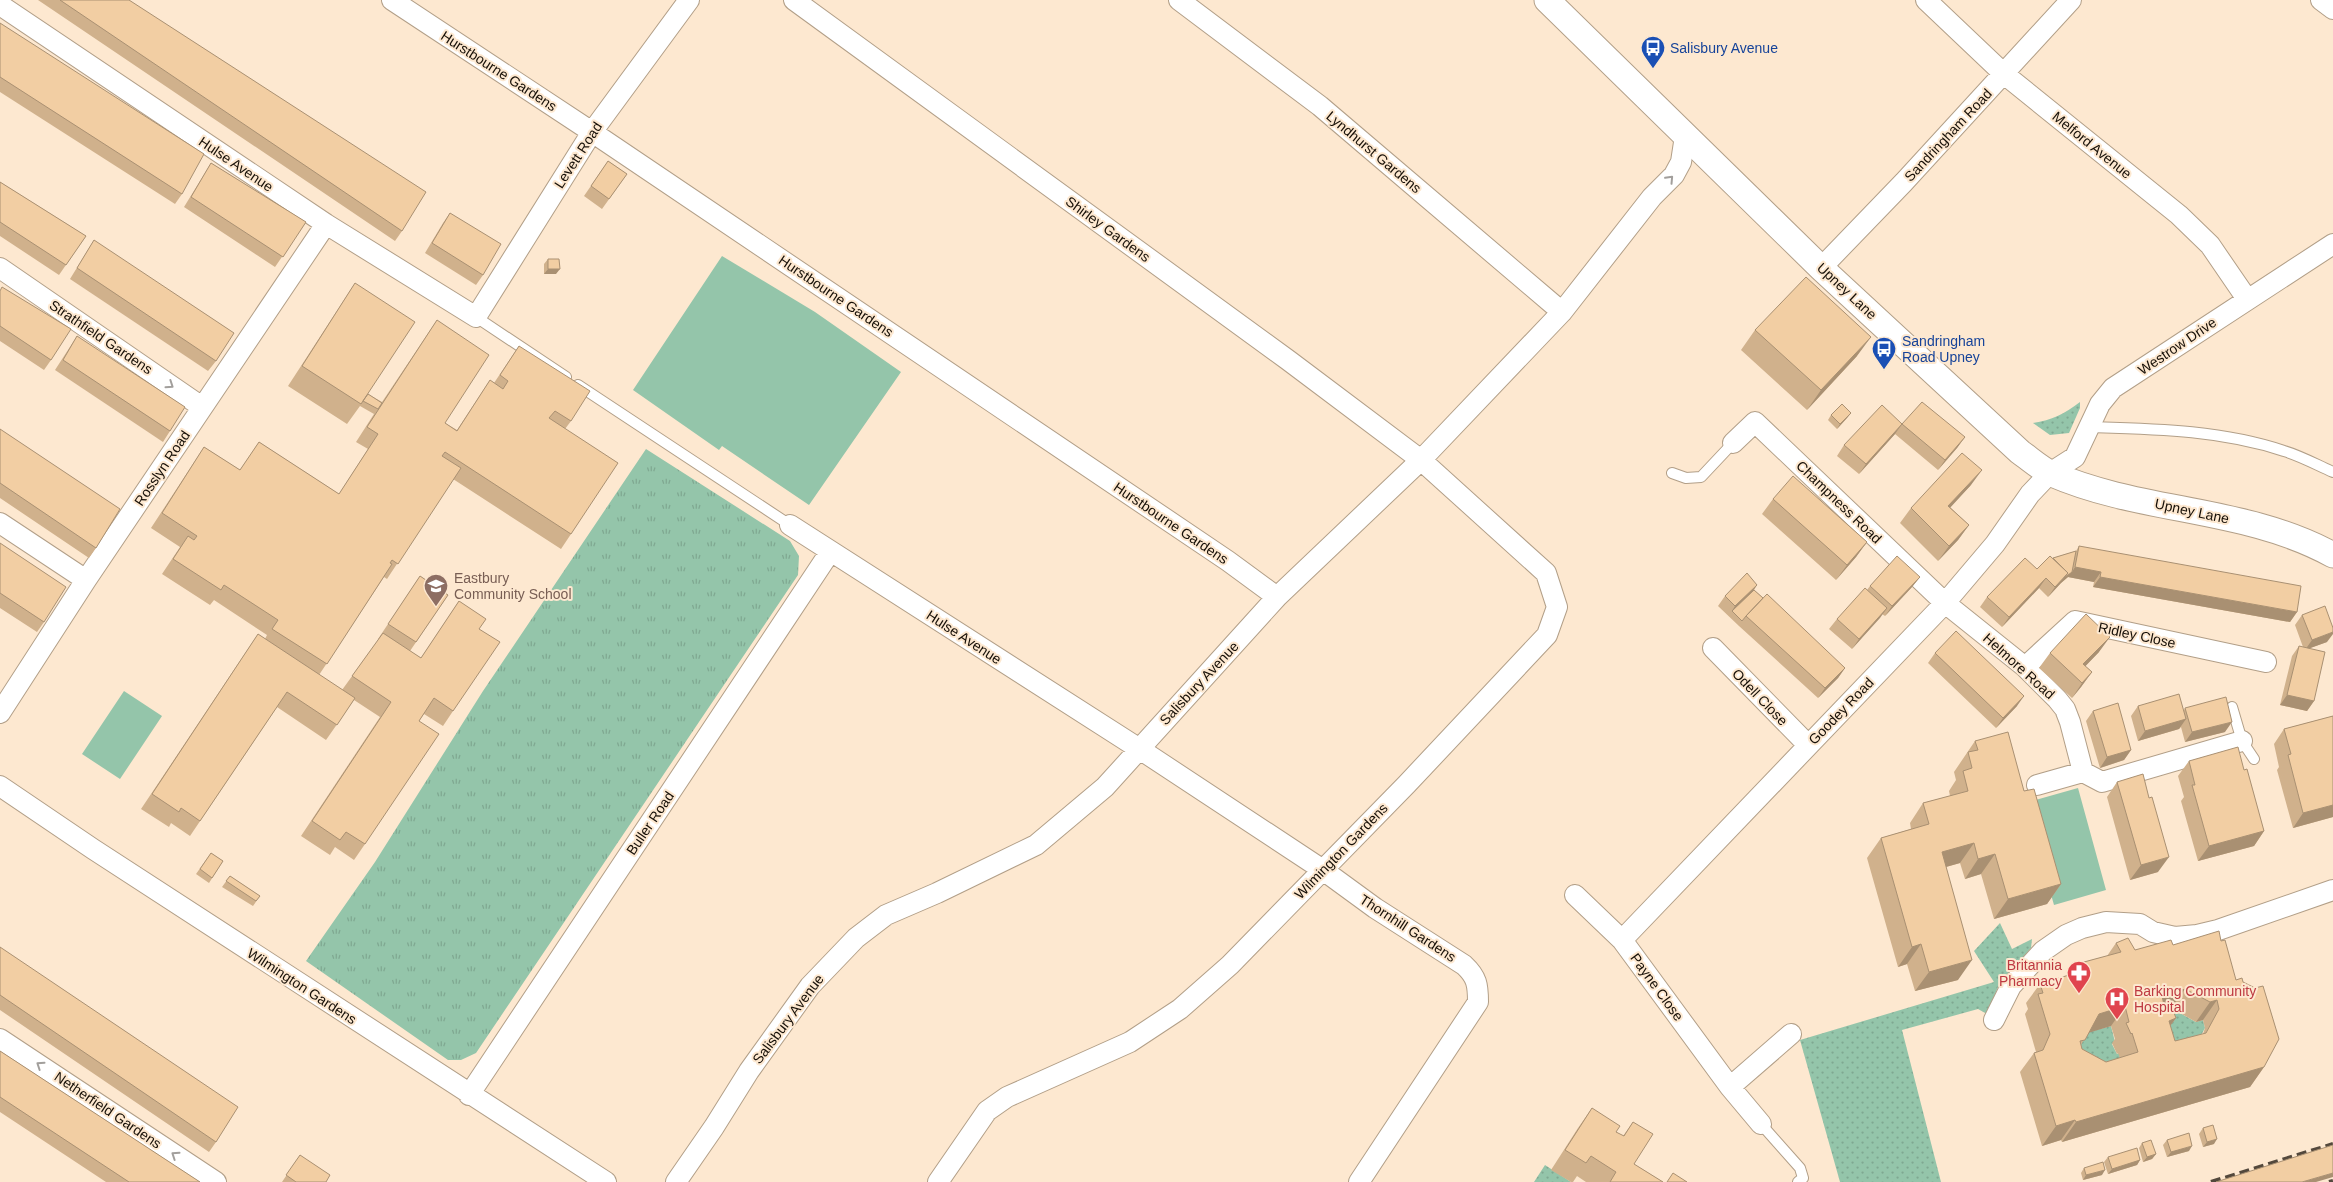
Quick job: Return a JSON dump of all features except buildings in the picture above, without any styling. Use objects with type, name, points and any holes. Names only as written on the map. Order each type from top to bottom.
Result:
[{"type":"street","name":"Hurstbourne Gardens","points":[[392,0],[592,132],[1212,550],[1276,597]]},
{"type":"street","name":"Levett Road","points":[[476,317],[592,132],[689,0]]},
{"type":"street","name":"Shirley Gardens","points":[[794,0],[1288,360],[1420,460]]},
{"type":"street","name":"Lyndhurst Gardens","points":[[1179,0],[1320,106],[1562,312]]},
{"type":"street","name":"Upney Lane","points":[[1547,0],[1821,268],[2020,452],[2050,473],[2106,494],[2249,524],[2293,536],[2333,555]]},
{"type":"street","name":"Melford Avenue","points":[[1926,0],[2004,74],[2179,215],[2210,245],[2247,299]]},
{"type":"street","name":"Sandringham Road","points":[[1821,268],[2071,0]]},
{"type":"street","points":[[2321,0],[2333,9]]},
{"type":"street","name":"Hulse Avenue","points":[[0,5],[326,224],[476,317]]},
{"type":"street","name":"Salisbury Avenue","points":[[676,1182],[714,1127],[749,1071],[810,986],[856,938],[886,915],[937,893],[1036,845],[1105,787],[1138,748],[1276,597],[1420,460],[1562,312],[1652,197],[1674,175],[1681,162],[1685,136]]},
{"type":"street","name":"Rosslyn Road","points":[[0,713],[86,580],[326,224]]},
{"type":"street","name":"Westrow Drive","points":[[2050,473],[2075,457],[2100,404],[2113,388],[2333,244]]},
{"type":"street","name":"Strathfield Gardens","points":[[0,268],[202,407]]},
{"type":"street","name":"Champness Road","points":[[1733,443],[1755,422],[1945,603]]},
{"type":"street","name":"Wilmington Gardens","points":[[938,1182],[987,1111],[1007,1097],[1130,1042],[1180,1009],[1230,965],[1547,635],[1557,607],[1546,573],[1420,460]]},
{"type":"street","name":"Goodey Road","points":[[1622,940],[1945,603],[1995,544],[2030,494],[2050,473]]},
{"type":"street","points":[[0,523],[86,580]]},
{"type":"street","name":"Hulse Avenue","points":[[790,525],[1138,748]]},
{"type":"street","name":"Buller Road","points":[[470,1095],[830,552]]},
{"type":"street","name":"Helmore Road","points":[[1945,603],[2025,667],[2064,709],[2083,772]]},
{"type":"street","name":"Ridley Close","points":[[2025,667],[2075,621],[2266,662]]},
{"type":"street","name":"Odell Close","points":[[1713,648],[1808,745]]},
{"type":"street","points":[[2035,781],[2083,772],[2102,782],[2242,741]]},
{"type":"street","name":"Thornhill Gardens","points":[[1138,748],[1323,870],[1375,908],[1474,973],[1478,989],[1478,1002],[1359,1182]]},
{"type":"street","name":"Wilmington Gardens","points":[[0,786],[470,1095],[606,1182]]},
{"type":"street","points":[[1994,1020],[2011,986],[2043,951],[2066,935],[2082,928],[2106,922],[2140,924],[2153,932],[2175,937],[2197,935],[2226,928],[2333,890]]},
{"type":"street","name":"Payne Close","points":[[1575,895],[1622,940],[1730,1087],[1761,1124]]},
{"type":"street","points":[[1730,1087],[1791,1034]]},
{"type":"street","name":"Netherfield Gardens","points":[[0,1039],[216,1182]]},
{"type":"lane","points":[[476,317],[790,525]]},
{"type":"lane","points":[[2088,427],[2210,433],[2286,451],[2333,472]]},
{"type":"lane","points":[[1672,473],[1686,478],[1701,477],[1733,443]]},
{"type":"lane","points":[[2232,707],[2242,741],[2254,759]]},
{"type":"lane","points":[[1761,1124],[1800,1168],[1803,1178],[1798,1182]]},
{"type":"green space","points":[[722,256],[815,312],[901,372],[809,505],[722,446],[719,450],[633,390]]},
{"type":"green space","points":[[2080,402],[2080,408],[2069,433],[2050,435],[2033,423],[2058,416]]},
{"type":"green space","points":[[646,449],[790,541],[799,556],[798,575],[476,1053],[461,1060],[448,1060],[306,961],[375,862],[483,691]]},
{"type":"green space","points":[[124,691],[162,716],[120,779],[82,754]]},
{"type":"green space","points":[[2078,788],[2106,890],[2054,905],[2025,803]]},
{"type":"green space","points":[[2000,923],[2012,949],[2032,939],[2031,948],[1998,987],[1987,1014],[1978,1009],[1902,1030],[1941,1182],[1840,1182],[1800,1040],[1994,982],[1974,951]]},
{"type":"green space","points":[[2171,1008],[2196,1022],[2203,1020],[2205,1028],[2192,1052],[2161,1061]]},
{"type":"green space","points":[[2111,1026],[2115,1042],[2112,1044],[2117,1054],[2119,1053],[2124,1072],[2071,1059],[2085,1033]]},
{"type":"green space","points":[[1545,1165],[1571,1182],[1534,1182]]},
{"type":"railway","points":[[2211,1182],[2333,1144]]},
{"type":"railway","points":[[2329,1182],[2333,1181]]},
{"type":"place","name":"Salisbury Avenue","points":[[1653,69]]},
{"type":"place","name":"Sandringham Road Upney","points":[[1884,370]]},
{"type":"place","name":"Eastbury Community School","points":[[436,607]]},
{"type":"place","name":"Britannia Pharmacy","points":[[2079,994]]},
{"type":"place","name":"Barking Community Hospital","points":[[2117,1020]]}]
